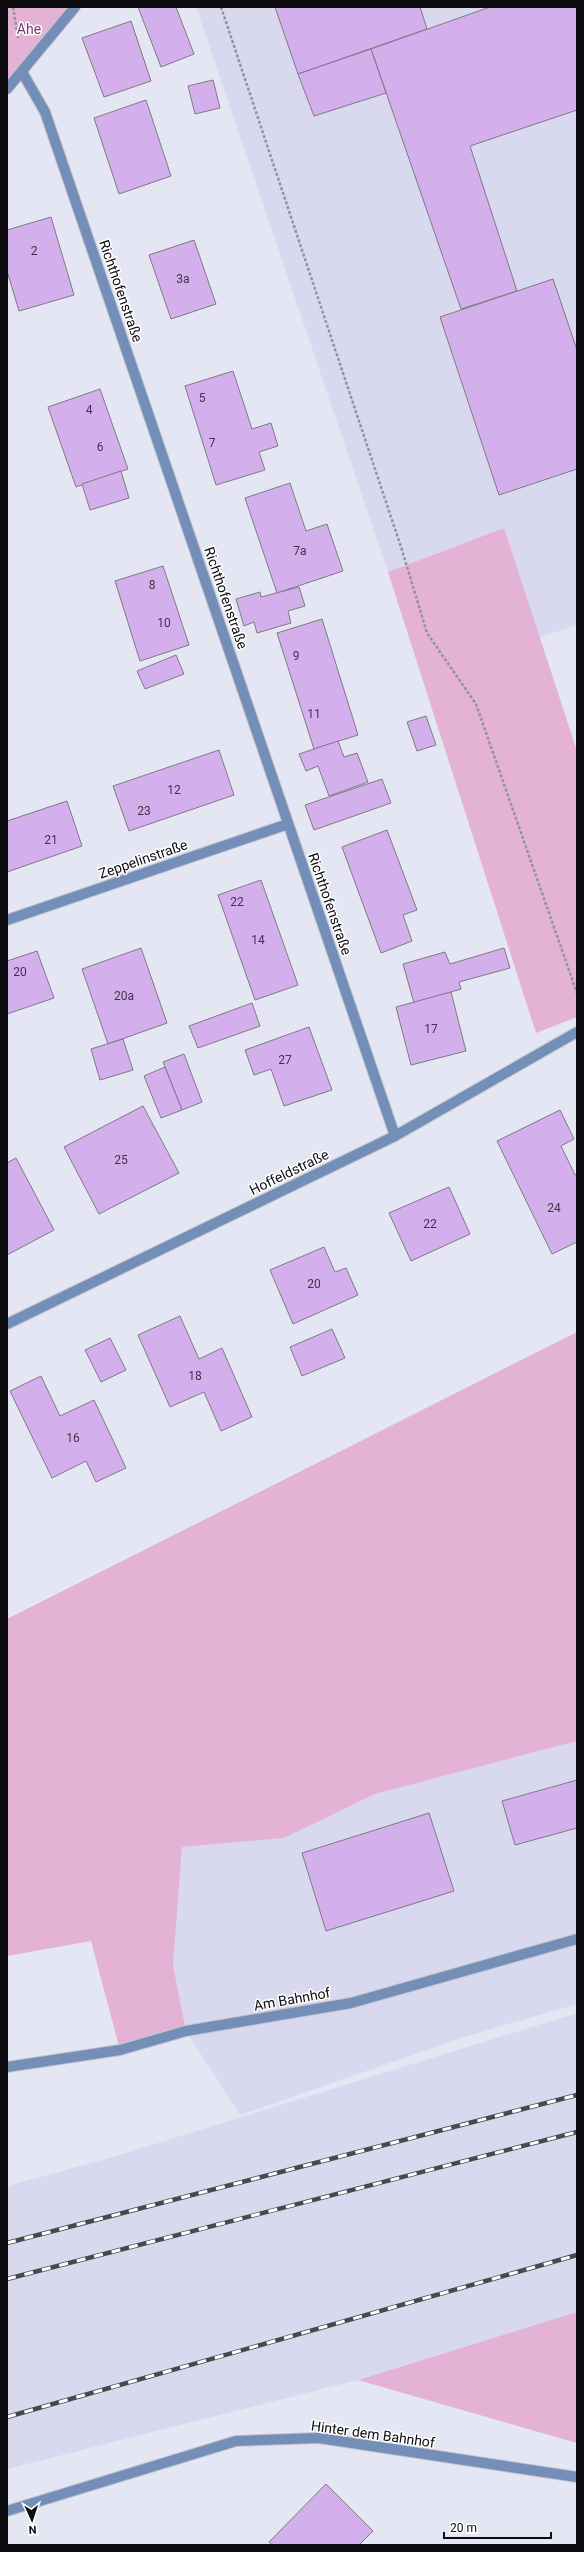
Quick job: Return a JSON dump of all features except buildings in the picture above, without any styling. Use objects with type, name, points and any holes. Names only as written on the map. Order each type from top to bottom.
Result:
[{"type":"street","points":[[7,89],[75,7]]},
{"type":"street","name":"Richthofenstraße","points":[[22,72],[45,112],[395,1136]]},
{"type":"street","name":"Zeppelinstraße","points":[[7,920],[288,824]]},
{"type":"street","name":"Hoffeldstraße","points":[[7,1324],[395,1136],[577,1032]]},
{"type":"street","name":"Am Bahnhof","points":[[7,2067],[120,2050],[186,2032],[351,2003],[577,1939]]},
{"type":"street","name":"Hinter dem Bahnhof","points":[[7,2512],[236,2441],[319,2438],[577,2477]]},
{"type":"path","points":[[221,7],[402,550],[427,633],[476,704],[577,993]]},
{"type":"shaded area","points":[[196,7],[577,7],[577,625],[538,638],[504,528],[388,572]]},
{"type":"shaded area","points":[[577,1741],[577,2004],[464,2037],[240,2115],[186,2031],[173,1965],[182,1847],[284,1838],[375,1794]]},
{"type":"shaded area","points":[[577,2013],[577,2312],[358,2380],[7,2469],[7,2186],[113,2157]]},
{"type":"green space","name":"Ahe","points":[[7,7],[75,7],[7,89]]},
{"type":"green space","points":[[504,528],[577,751],[577,1017],[536,1033],[388,572]]},
{"type":"green space","points":[[577,1332],[577,1741],[375,1794],[284,1838],[182,1847],[173,1965],[186,2031],[120,2050],[91,1941],[7,1956],[7,1619]]},
{"type":"green space","points":[[577,2312],[577,2443],[358,2380]]},
{"type":"railway","points":[[7,2243],[577,2095]]},
{"type":"railway","points":[[7,2279],[577,2132]]},
{"type":"railway","points":[[7,2417],[577,2255]]}]
